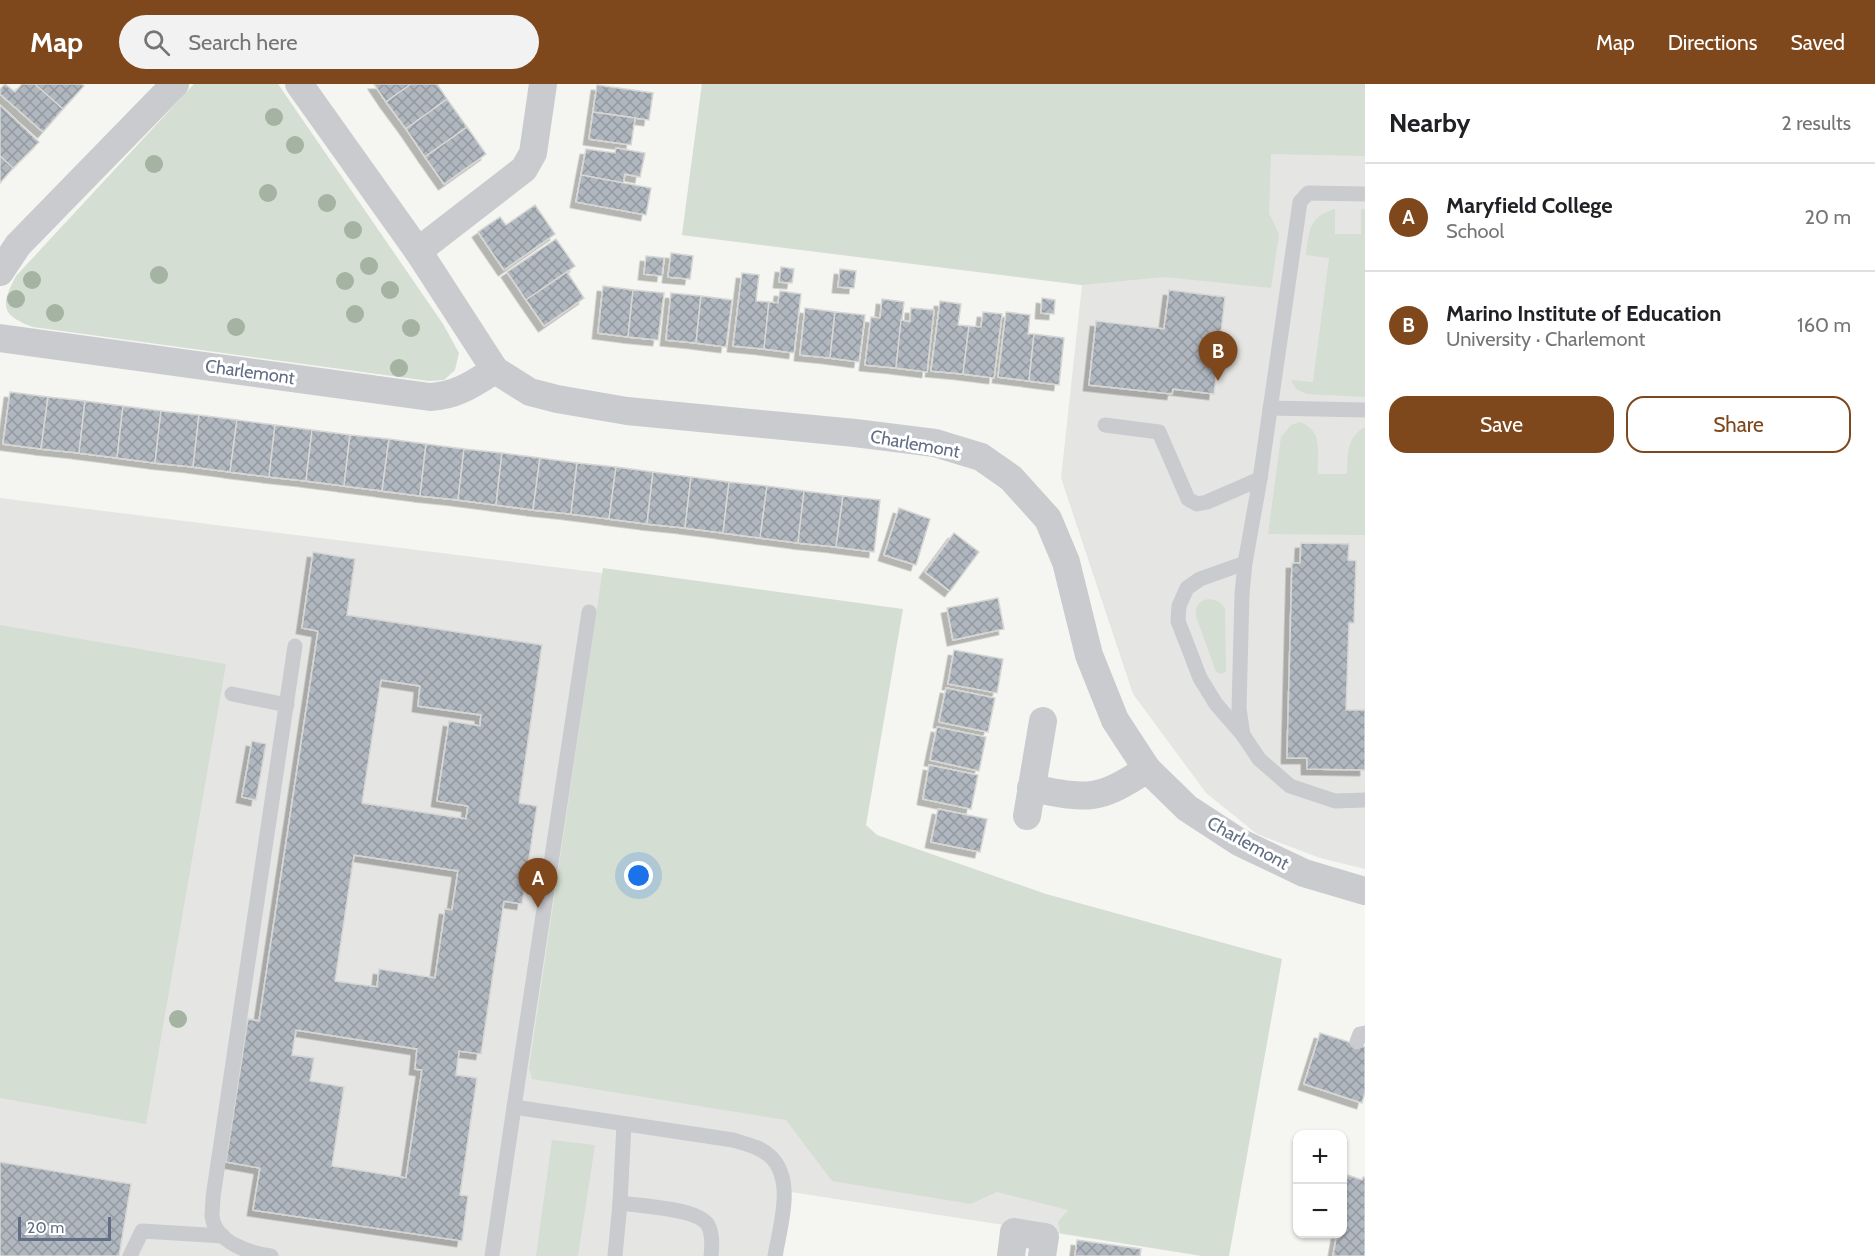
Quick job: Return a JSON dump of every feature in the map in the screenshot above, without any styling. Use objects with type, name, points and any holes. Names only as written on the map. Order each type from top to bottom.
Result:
[{"type":"street","points":[[0,272],[9,238],[175,84]]},
{"type":"street","name":"Charlemont","points":[[299,84],[418,250],[495,370],[530,392],[627,411],[935,443],[981,457],[1011,478],[1048,519],[1066,562],[1089,655],[1116,720],[1147,769],[1187,808],[1239,842],[1304,873],[1365,891]]},
{"type":"street","points":[[418,250],[524,169],[533,153],[543,84]]},
{"type":"street","name":"Charlemont","points":[[0,338],[430,397],[447,396],[464,389],[495,370]]},
{"type":"street","points":[[1027,816],[1043,721]]},
{"type":"street","points":[[1031,788],[1077,797],[1096,796],[1114,789],[1147,769]]},
{"type":"street","points":[[1011,1256],[1014,1232],[1045,1237],[1042,1256]]},
{"type":"lane","points":[[1243,735],[1239,708],[1245,563],[1260,479],[1300,202],[1308,193],[1365,194]]},
{"type":"lane","points":[[1270,408],[1365,410]]},
{"type":"lane","points":[[1105,425],[1159,432],[1188,499],[1197,504],[1207,502],[1260,479]]},
{"type":"lane","points":[[1245,563],[1200,579],[1187,588],[1179,606],[1178,621],[1200,678],[1216,704],[1243,735],[1259,759],[1290,786],[1335,801],[1365,800]]},
{"type":"lane","points":[[492,1256],[589,612]]},
{"type":"lane","points":[[271,1256],[239,1247],[223,1236],[212,1218],[213,1197],[295,646]]},
{"type":"lane","points":[[232,694],[287,705]]},
{"type":"lane","points":[[514,1107],[733,1140],[771,1156],[782,1173],[785,1192],[776,1256]]},
{"type":"lane","points":[[615,1256],[624,1124]]},
{"type":"lane","points":[[620,1203],[689,1213],[703,1220],[709,1227],[711,1256]]},
{"type":"lane","points":[[130,1256],[142,1231],[223,1236]]},
{"type":"shaded area","points":[[194,84],[278,84],[443,324],[459,353],[455,370],[444,380],[429,381],[33,327],[9,314],[6,308],[7,295],[16,276]]},
{"type":"shaded area","points":[[702,84],[1365,84],[1365,869],[1320,858],[1257,834],[1206,793],[1133,694],[1061,478],[1082,285],[682,235]]},
{"type":"shaded area","points":[[702,84],[1365,84],[1365,156],[1271,154],[1269,213],[1279,234],[1271,288],[1164,277],[1082,285],[682,235]]},
{"type":"shaded area","points":[[1335,209],[1335,234],[1361,234],[1361,209],[1365,209],[1365,397],[1307,394],[1296,389],[1291,380],[1313,382],[1329,258],[1306,255],[1307,246],[1315,220]]},
{"type":"shaded area","points":[[1300,422],[1308,426],[1316,437],[1318,474],[1347,474],[1351,441],[1365,427],[1365,535],[1268,534],[1281,437],[1291,425]]},
{"type":"shaded area","points":[[0,498],[899,610],[862,826],[1217,1256],[1202,1256],[791,1192],[783,1256],[0,1256]]},
{"type":"shaded area","points":[[603,568],[903,609],[866,825],[877,835],[1046,894],[1282,959],[1229,1256],[1203,1256],[1060,1233],[1058,1222],[1068,1210],[997,1192],[971,1204],[832,1181],[786,1120],[532,1079],[529,1068]]},
{"type":"shaded area","points":[[1208,599],[1218,601],[1225,608],[1226,671],[1222,674],[1216,672],[1196,616],[1198,605]]},
{"type":"shaded area","points":[[0,625],[226,664],[146,1124],[0,1098]]},
{"type":"shaded area","points":[[552,1140],[595,1145],[578,1256],[536,1256]]},
{"type":"building","points":[[5,84],[15,92],[22,84],[35,84],[63,109],[43,132],[0,94],[0,89]]},
{"type":"building","points":[[35,84],[81,84],[84,86],[63,109]]},
{"type":"building","points":[[374,84],[411,84],[386,102]]},
{"type":"building","points":[[411,84],[437,84],[447,99],[406,129],[386,102]]},
{"type":"building","points":[[597,85],[653,93],[649,120],[593,112]]},
{"type":"building","points":[[447,99],[467,127],[425,157],[406,129]]},
{"type":"building","points":[[0,105],[39,142],[13,168],[0,156]]},
{"type":"building","points":[[593,112],[635,118],[631,145],[589,139]]},
{"type":"building","points":[[467,127],[486,154],[444,184],[425,157]]},
{"type":"building","points":[[616,148],[645,153],[640,177],[625,174],[623,183],[581,175],[586,149],[615,153]]},
{"type":"building","points":[[0,156],[13,168],[0,183]]},
{"type":"building","points":[[581,175],[651,188],[646,215],[576,202]]},
{"type":"building","points":[[535,205],[555,234],[504,270],[478,232],[500,217],[506,225]]},
{"type":"building","points":[[556,239],[575,266],[526,300],[507,272]]},
{"type":"building","points":[[671,253],[693,256],[690,279],[668,277]]},
{"type":"building","points":[[646,256],[664,258],[662,276],[644,274]]},
{"type":"building","points":[[781,267],[794,269],[792,283],[779,282]]},
{"type":"building","points":[[840,269],[856,271],[854,288],[838,287]]},
{"type":"building","points":[[567,272],[584,298],[544,326],[526,300]]},
{"type":"building","points":[[742,273],[759,275],[756,301],[769,302],[764,349],[733,346]]},
{"type":"building","points":[[603,286],[633,290],[628,337],[598,333]]},
{"type":"building","points":[[633,290],[664,293],[658,340],[628,337]]},
{"type":"building","points":[[1169,290],[1225,297],[1214,394],[1173,389],[1172,394],[1089,385],[1096,321],[1164,329]]},
{"type":"building","points":[[780,291],[801,294],[794,353],[764,349],[769,302],[778,303]]},
{"type":"building","points":[[671,293],[701,296],[696,343],[666,340]]},
{"type":"building","points":[[701,296],[732,300],[726,347],[696,343]]},
{"type":"building","points":[[1042,298],[1055,300],[1054,314],[1041,313]]},
{"type":"building","points":[[882,299],[904,302],[896,368],[865,365],[871,317],[880,318]]},
{"type":"building","points":[[940,301],[961,304],[958,325],[969,326],[963,374],[931,371]]},
{"type":"building","points":[[805,308],[835,312],[830,358],[800,355]]},
{"type":"building","points":[[911,308],[934,310],[927,372],[896,368],[901,320],[910,322]]},
{"type":"building","points":[[835,312],[865,315],[859,362],[830,358]]},
{"type":"building","points":[[983,312],[1002,314],[994,378],[963,374],[969,326],[981,327]]},
{"type":"building","points":[[1006,312],[1030,315],[1028,334],[1034,334],[1029,381],[998,377]]},
{"type":"building","points":[[1034,334],[1064,338],[1059,385],[1029,381]]},
{"type":"building","points":[[10,392],[48,397],[41,449],[3,444]]},
{"type":"building","points":[[48,397],[85,401],[79,453],[41,449]]},
{"type":"building","points":[[85,401],[123,406],[117,458],[79,453]]},
{"type":"building","points":[[123,406],[161,411],[155,463],[117,458]]},
{"type":"building","points":[[161,411],[199,415],[193,467],[155,463]]},
{"type":"building","points":[[199,415],[237,420],[230,472],[193,467]]},
{"type":"building","points":[[237,420],[275,425],[269,477],[230,472]]},
{"type":"building","points":[[275,425],[312,430],[306,481],[269,477]]},
{"type":"building","points":[[312,430],[350,435],[344,486],[306,481]]},
{"type":"building","points":[[350,435],[389,439],[382,491],[344,486]]},
{"type":"building","points":[[389,439],[426,444],[420,496],[382,491]]},
{"type":"building","points":[[426,444],[464,449],[458,500],[420,496]]},
{"type":"building","points":[[464,449],[502,453],[496,505],[458,500]]},
{"type":"building","points":[[502,453],[540,458],[533,510],[496,505]]},
{"type":"building","points":[[540,458],[577,463],[571,514],[533,510]]},
{"type":"building","points":[[577,463],[616,467],[609,519],[571,514]]},
{"type":"building","points":[[616,467],[653,472],[647,524],[609,519]]},
{"type":"building","points":[[653,472],[691,477],[685,528],[647,524]]},
{"type":"building","points":[[691,477],[729,482],[723,533],[685,528]]},
{"type":"building","points":[[729,482],[767,486],[760,538],[723,533]]},
{"type":"building","points":[[767,486],[804,491],[798,543],[760,538]]},
{"type":"building","points":[[804,491],[843,496],[836,547],[798,543]]},
{"type":"building","points":[[843,496],[880,500],[874,552],[836,547]]},
{"type":"building","points":[[899,508],[930,519],[916,565],[884,555]]},
{"type":"building","points":[[954,533],[979,552],[950,591],[925,572]]},
{"type":"building","points":[[1301,543],[1349,544],[1348,560],[1356,561],[1354,623],[1349,623],[1346,710],[1365,710],[1365,770],[1307,769],[1307,758],[1287,758],[1292,563],[1300,563]]},
{"type":"building","points":[[313,552],[355,559],[347,615],[542,645],[519,803],[537,806],[522,904],[504,901],[481,1054],[459,1051],[456,1075],[477,1078],[460,1195],[468,1196],[462,1241],[253,1210],[260,1168],[226,1162],[248,1019],[259,1021],[318,631],[302,628]],"holes":[[[381,680],[420,686],[418,706],[481,715],[480,726],[449,721],[437,801],[468,806],[466,819],[362,803]],[[354,855],[458,871],[452,910],[445,909],[435,978],[379,969],[377,987],[335,981]],[[296,1030],[417,1049],[415,1069],[422,1070],[406,1178],[332,1166],[344,1087],[310,1081],[314,1058],[292,1055]]]},
{"type":"building","points":[[998,598],[1004,629],[953,640],[947,608]]},
{"type":"building","points":[[954,650],[1003,659],[997,693],[948,684]]},
{"type":"building","points":[[946,688],[995,698],[988,732],[939,722]]},
{"type":"building","points":[[937,727],[986,737],[979,771],[930,760]]},
{"type":"building","points":[[252,741],[266,744],[256,800],[242,797]]},
{"type":"building","points":[[929,765],[978,775],[971,809],[923,799]]},
{"type":"building","points":[[938,809],[987,819],[980,852],[931,842]]},
{"type":"building","points":[[1320,1033],[1365,1047],[1365,1092],[1362,1103],[1304,1084]]},
{"type":"building","points":[[0,1162],[131,1184],[119,1256],[0,1256]]},
{"type":"building","points":[[1348,1175],[1362,1180],[1363,1177],[1365,1178],[1365,1256],[1333,1256],[1336,1238],[1347,1238]]},
{"type":"building","points":[[1077,1240],[1141,1249],[1140,1256],[1075,1256]]},
{"type":"place","name":"Marino Institute of Education","points":[[1218,381]]},
{"type":"place","name":"Maryfield College","points":[[538,908]]}]
